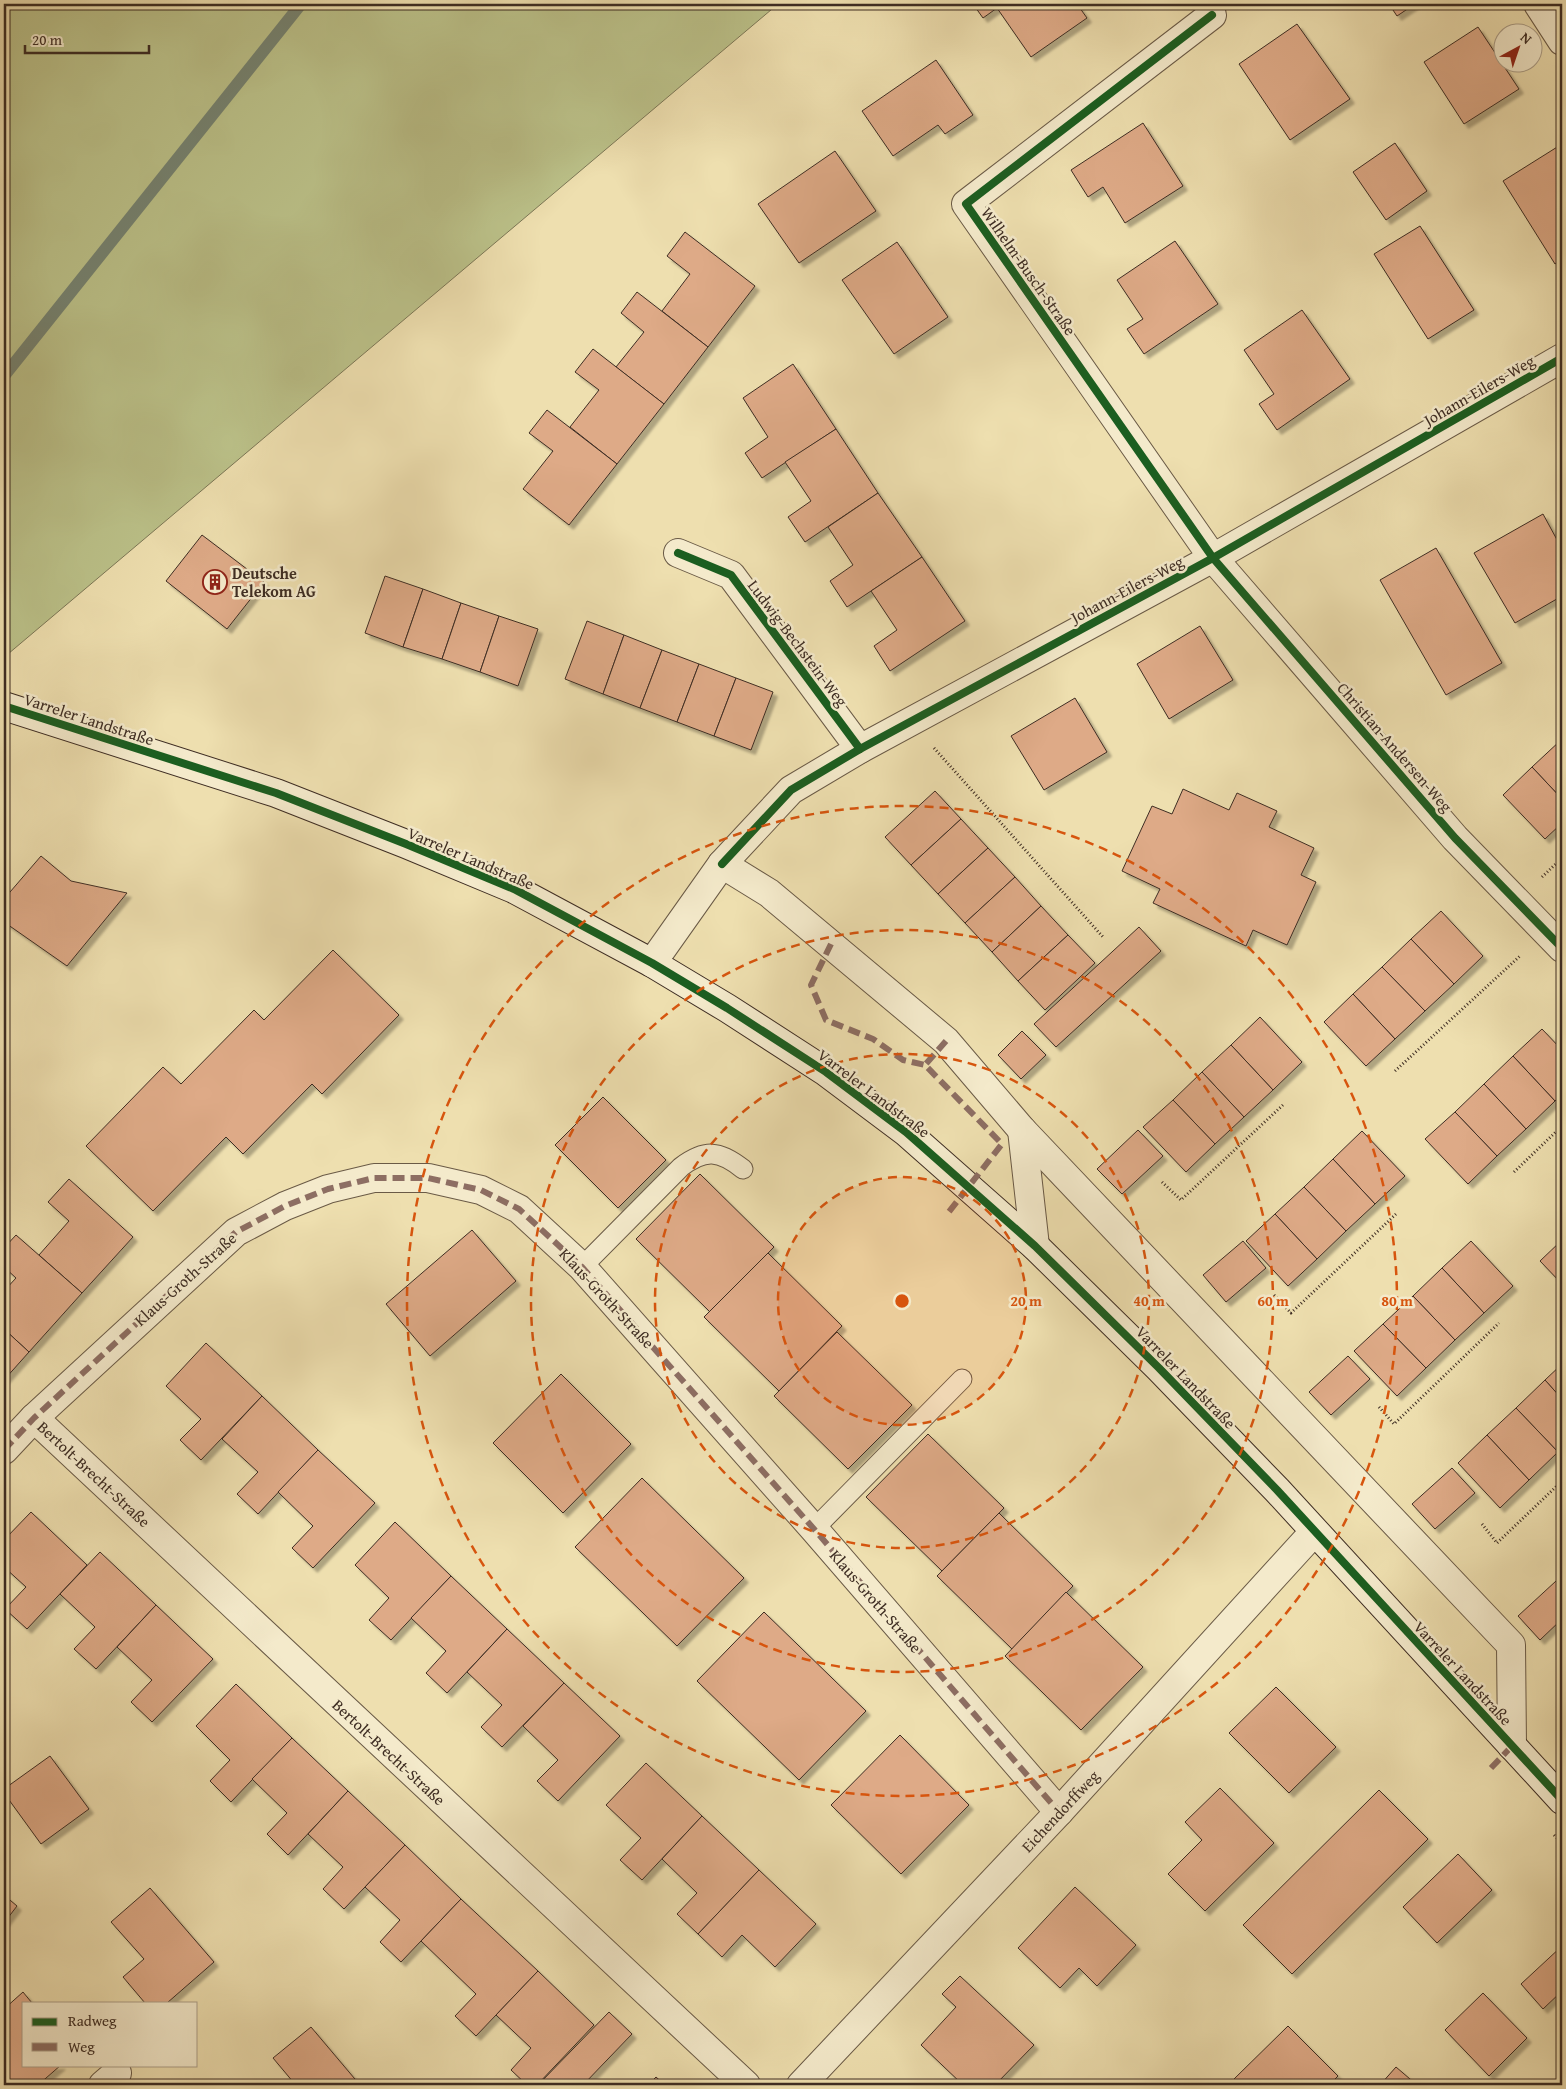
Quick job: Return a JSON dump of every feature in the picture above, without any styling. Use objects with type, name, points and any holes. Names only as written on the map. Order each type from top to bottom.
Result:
[{"type":"street","points":[[1538,4],[1562,41]]},
{"type":"street","name":"Wilhelm-Busch-Straße","points":[[1212,14],[966,204],[1213,558]]},
{"type":"street","name":"Johann-Eilers-Weg","points":[[652,963],[722,864],[791,790],[860,749],[1213,558],[1562,358]]},
{"type":"street","name":"Ludwig-Bechstein-Weg","points":[[678,553],[731,575],[860,749]]},
{"type":"street","name":"Christian-Andersen-Weg","points":[[1213,558],[1455,838],[1554,940]]},
{"type":"street","name":"Varreler Landstraße","points":[[4,706],[276,793],[514,889],[652,963],[727,1008],[826,1072],[906,1132],[1035,1246],[1165,1374],[1277,1490],[1562,1800]]},
{"type":"street","name":"Varreler Landstraße","points":[[722,864],[769,893],[946,1041],[1022,1130],[1511,1645],[1512,1746]]},
{"type":"street","points":[[1022,1130],[1035,1246]]},
{"type":"street","name":"Klaus-Groth-Straße","points":[[4,1450],[34,1418],[236,1232],[285,1206],[328,1188],[374,1178],[428,1178],[481,1190],[519,1209],[582,1267],[814,1529],[1059,1812]]},
{"type":"street","name":"Bertolt-Brecht-Straße","points":[[34,1418],[746,2085]]},
{"type":"street","name":"Eichendorffweg","points":[[801,2085],[1059,1812],[1314,1532]]},
{"type":"lane","points":[[582,1267],[692,1158],[704,1154],[728,1157],[743,1169]]},
{"type":"lane","points":[[814,1529],[962,1379]]},
{"type":"path","points":[[910,722],[1103,937]]},
{"type":"path","points":[[1395,1071],[1554,940]]},
{"type":"path","points":[[1162,1182],[1181,1200],[1284,1104]]},
{"type":"path","points":[[1514,1172],[1562,1126]]},
{"type":"path","points":[[1274,1295],[1291,1313],[1396,1214]]},
{"type":"path","points":[[1379,1407],[1394,1424],[1500,1323]]},
{"type":"path","points":[[1482,1524],[1497,1543],[1562,1481]]},
{"type":"path","points":[[1549,1830],[1562,1844]]},
{"type":"green space","points":[[4,4],[778,4],[8,654],[4,652]]},
{"type":"building","points":[[973,4],[1077,4],[1087,18],[1031,57],[997,8],[983,18]]},
{"type":"building","points":[[1389,4],[1415,4],[1397,16]]},
{"type":"building","points":[[1297,24],[1350,99],[1290,140],[1239,64]]},
{"type":"building","points":[[1478,27],[1494,51],[1494,72],[1508,72],[1519,89],[1464,124],[1424,62]]},
{"type":"building","points":[[936,60],[973,115],[945,134],[938,125],[893,156],[862,111]]},
{"type":"building","points":[[1143,123],[1183,186],[1125,223],[1103,187],[1088,197],[1071,170]]},
{"type":"building","points":[[1395,143],[1427,191],[1386,220],[1353,172]]},
{"type":"building","points":[[1562,144],[1562,259],[1555,264],[1503,181]]},
{"type":"building","points":[[835,151],[876,211],[799,263],[758,204]]},
{"type":"building","points":[[1420,226],[1474,310],[1428,339],[1374,254]]},
{"type":"building","points":[[685,232],[755,286],[708,347],[662,311],[690,274],[667,256]]},
{"type":"building","points":[[1175,241],[1218,304],[1144,354],[1127,329],[1143,319],[1117,280]]},
{"type":"building","points":[[897,242],[948,317],[894,354],[842,280]]},
{"type":"building","points":[[637,292],[708,347],[664,404],[616,367],[644,332],[621,313]]},
{"type":"building","points":[[1302,310],[1350,379],[1277,430],[1259,404],[1274,394],[1244,350]]},
{"type":"building","points":[[593,349],[664,404],[617,464],[570,427],[599,390],[575,372]]},
{"type":"building","points":[[793,364],[836,429],[762,478],[745,453],[768,437],[743,398]]},
{"type":"building","points":[[547,410],[617,464],[569,525],[523,489],[553,451],[529,433]]},
{"type":"building","points":[[836,429],[878,493],[805,542],[788,517],[811,501],[785,462]]},
{"type":"building","points":[[878,493],[922,557],[847,607],[830,581],[853,565],[828,527]]},
{"type":"building","points":[[1543,514],[1562,549],[1562,596],[1515,623],[1474,553]]},
{"type":"building","name":"Deutsche Telekom AG","points":[[202,535],[264,582],[227,629],[166,581]]},
{"type":"building","points":[[1436,548],[1502,663],[1446,695],[1380,580]]},
{"type":"building","points":[[922,557],[965,621],[890,671],[874,646],[897,630],[871,591]]},
{"type":"building","points":[[385,576],[423,589],[403,647],[365,633]]},
{"type":"building","points":[[423,589],[461,603],[442,659],[403,647]]},
{"type":"building","points":[[461,603],[499,616],[480,672],[442,659]]},
{"type":"building","points":[[499,616],[538,629],[518,686],[480,672]]},
{"type":"building","points":[[587,621],[624,635],[603,694],[565,679]]},
{"type":"building","points":[[1200,626],[1233,680],[1169,719],[1137,664]]},
{"type":"building","points":[[624,635],[662,650],[640,708],[603,694]]},
{"type":"building","points":[[662,650],[699,664],[677,722],[640,708]]},
{"type":"building","points":[[699,664],[736,678],[714,736],[677,722]]},
{"type":"building","points":[[736,678],[773,692],[751,750],[714,736]]},
{"type":"building","points":[[1075,698],[1107,752],[1044,790],[1011,736]]},
{"type":"building","points":[[1562,740],[1562,799],[1532,767]]},
{"type":"building","points":[[1532,767],[1562,799],[1562,823],[1545,839],[1503,795]]},
{"type":"building","points":[[1183,789],[1229,810],[1237,793],[1277,811],[1269,827],[1314,848],[1301,875],[1316,882],[1287,945],[1253,930],[1246,946],[1153,903],[1160,889],[1122,871],[1152,806],[1172,814]]},
{"type":"building","points":[[935,791],[961,819],[911,865],[885,837]]},
{"type":"building","points":[[961,819],[988,848],[938,894],[911,865]]},
{"type":"building","points":[[988,848],[1015,877],[965,923],[938,894]]},
{"type":"building","points":[[41,856],[71,881],[127,893],[67,966],[4,922],[4,899]]},
{"type":"building","points":[[1015,877],[1041,906],[992,952],[965,923]]},
{"type":"building","points":[[1041,906],[1068,935],[1018,981],[992,952]]},
{"type":"building","points":[[1441,911],[1483,956],[1454,984],[1411,939]]},
{"type":"building","points":[[1139,927],[1161,951],[1056,1047],[1034,1024]]},
{"type":"building","points":[[1068,935],[1095,963],[1045,1010],[1018,981]]},
{"type":"building","points":[[1411,939],[1454,984],[1425,1011],[1382,967]]},
{"type":"building","points":[[333,950],[399,1015],[322,1094],[312,1084],[243,1154],[226,1137],[153,1211],[86,1146],[163,1067],[181,1084],[254,1010],[264,1020]]},
{"type":"building","points":[[1382,967],[1425,1011],[1395,1039],[1353,994]]},
{"type":"building","points":[[1353,994],[1395,1039],[1366,1066],[1324,1022]]},
{"type":"building","points":[[1260,1017],[1302,1062],[1273,1090],[1231,1045]]},
{"type":"building","points":[[1542,1029],[1562,1050],[1562,1094],[1555,1101],[1513,1056]]},
{"type":"building","points":[[1022,1031],[1046,1055],[1021,1079],[998,1055]]},
{"type":"building","points":[[1231,1045],[1273,1090],[1244,1117],[1202,1072]]},
{"type":"building","points":[[1513,1056],[1555,1101],[1526,1129],[1484,1084]]},
{"type":"building","points":[[1202,1072],[1244,1117],[1215,1144],[1173,1100]]},
{"type":"building","points":[[1484,1084],[1526,1129],[1497,1156],[1455,1112]]},
{"type":"building","points":[[603,1097],[666,1160],[618,1208],[555,1145]]},
{"type":"building","points":[[1173,1100],[1215,1144],[1186,1172],[1143,1127]]},
{"type":"building","points":[[1455,1112],[1497,1156],[1468,1184],[1425,1139]]},
{"type":"building","points":[[1138,1130],[1163,1156],[1122,1194],[1097,1169]]},
{"type":"building","points":[[1362,1131],[1405,1176],[1375,1204],[1333,1159]]},
{"type":"building","points":[[1333,1159],[1375,1204],[1346,1231],[1304,1187]]},
{"type":"building","points":[[700,1174],[774,1247],[710,1312],[636,1239]]},
{"type":"building","points":[[69,1179],[133,1237],[82,1293],[39,1255],[69,1221],[48,1202]]},
{"type":"building","points":[[1304,1187],[1346,1231],[1317,1259],[1275,1214]]},
{"type":"building","points":[[1275,1214],[1317,1259],[1288,1286],[1246,1241]]},
{"type":"building","points":[[472,1230],[516,1281],[430,1356],[386,1304]]},
{"type":"building","points":[[16,1235],[82,1293],[29,1352],[4,1329],[4,1291],[16,1278],[4,1267],[4,1248]]},
{"type":"building","points":[[1562,1240],[1562,1284],[1540,1261]]},
{"type":"building","points":[[1243,1241],[1266,1268],[1226,1302],[1203,1275]]},
{"type":"building","points":[[1471,1241],[1513,1286],[1484,1313],[1442,1268]]},
{"type":"building","points":[[768,1253],[842,1326],[779,1391],[704,1317]]},
{"type":"building","points":[[1442,1268],[1484,1313],[1455,1340],[1413,1296]]},
{"type":"building","points":[[1413,1296],[1455,1340],[1426,1368],[1383,1324]]},
{"type":"building","points":[[1383,1324],[1426,1368],[1397,1396],[1354,1351]]},
{"type":"building","points":[[4,1329],[29,1352],[4,1380]]},
{"type":"building","points":[[837,1332],[912,1405],[848,1469],[774,1396]]},
{"type":"building","points":[[206,1343],[262,1396],[201,1460],[180,1440],[201,1419],[166,1386]]},
{"type":"building","points":[[1348,1356],[1370,1379],[1331,1415],[1309,1392]]},
{"type":"building","points":[[1562,1364],[1562,1399],[1545,1380]]},
{"type":"building","points":[[561,1374],[631,1444],[563,1513],[493,1443]]},
{"type":"building","points":[[1545,1380],[1562,1399],[1562,1449],[1558,1452],[1516,1408]]},
{"type":"building","points":[[262,1396],[318,1450],[258,1514],[237,1494],[258,1472],[222,1439]]},
{"type":"building","points":[[1516,1408],[1558,1452],[1529,1480],[1487,1435]]},
{"type":"building","points":[[928,1434],[1004,1508],[942,1571],[866,1497]]},
{"type":"building","points":[[1487,1435],[1529,1480],[1500,1508],[1458,1463]]},
{"type":"building","points":[[318,1450],[375,1503],[313,1568],[292,1548],[313,1526],[278,1492]]},
{"type":"building","points":[[1452,1468],[1475,1493],[1435,1529],[1412,1504]]},
{"type":"building","points":[[642,1478],[744,1578],[677,1646],[575,1547]]},
{"type":"building","points":[[31,1512],[87,1565],[27,1629],[5,1609],[26,1587],[4,1567],[4,1540]]},
{"type":"building","points":[[999,1513],[1073,1586],[1012,1649],[937,1576]]},
{"type":"building","points":[[395,1522],[451,1576],[391,1640],[369,1620],[389,1598],[355,1565]]},
{"type":"building","points":[[100,1552],[156,1605],[96,1669],[74,1649],[95,1627],[60,1594]]},
{"type":"building","points":[[451,1576],[507,1629],[447,1693],[426,1673],[446,1651],[411,1618]]},
{"type":"building","points":[[1556,1581],[1562,1588],[1562,1619],[1540,1640],[1518,1616]]},
{"type":"building","points":[[1066,1592],[1143,1667],[1081,1730],[1005,1656]]},
{"type":"building","points":[[156,1605],[213,1659],[152,1722],[131,1702],[152,1680],[117,1647]]},
{"type":"building","points":[[764,1612],[866,1711],[799,1780],[697,1681]]},
{"type":"building","points":[[507,1629],[564,1683],[502,1747],[481,1727],[502,1705],[467,1672]]},
{"type":"building","points":[[564,1683],[620,1736],[558,1801],[537,1781],[558,1760],[523,1726]]},
{"type":"building","points":[[236,1684],[292,1738],[231,1802],[210,1781],[230,1760],[196,1726]]},
{"type":"building","points":[[1276,1687],[1336,1747],[1289,1793],[1229,1733]]},
{"type":"building","points":[[900,1735],[969,1805],[901,1874],[831,1805]]},
{"type":"building","points":[[292,1738],[348,1791],[288,1855],[267,1834],[287,1813],[252,1779]]},
{"type":"building","points":[[50,1756],[89,1809],[41,1844],[4,1793],[4,1789]]},
{"type":"building","points":[[646,1763],[702,1816],[642,1880],[620,1860],[641,1838],[606,1805]]},
{"type":"building","points":[[1220,1788],[1274,1843],[1205,1911],[1168,1874],[1202,1840],[1185,1822]]},
{"type":"building","points":[[1379,1790],[1428,1839],[1292,1974],[1243,1925]]},
{"type":"building","points":[[348,1791],[405,1845],[344,1909],[323,1889],[343,1867],[308,1834]]},
{"type":"building","points":[[702,1816],[759,1870],[698,1934],[677,1914],[697,1893],[662,1859]]},
{"type":"building","points":[[405,1845],[461,1899],[401,1962],[380,1942],[400,1920],[365,1887]]},
{"type":"building","points":[[1458,1854],[1492,1890],[1437,1943],[1403,1907]]},
{"type":"building","points":[[759,1870],[816,1924],[775,1967],[742,1935],[722,1957],[698,1934]]},
{"type":"building","points":[[1075,1887],[1136,1945],[1097,1986],[1079,1968],[1060,1988],[1018,1948]]},
{"type":"building","points":[[150,1888],[214,1962],[168,2002],[144,2002],[123,1977],[144,1959],[111,1922]]},
{"type":"building","points":[[4,1895],[17,1906],[4,1923]]},
{"type":"building","points":[[461,1899],[538,1971],[476,2036],[455,2016],[476,1994],[421,1941]]},
{"type":"building","points":[[1562,1946],[1562,1991],[1543,2009],[1521,1984]]},
{"type":"building","points":[[538,1971],[594,2025],[537,2085],[527,2085],[511,2070],[531,2048],[496,2015]]},
{"type":"building","points":[[960,1976],[1034,2045],[995,2085],[963,2085],[921,2045],[956,2007],[942,1994]]},
{"type":"building","points":[[23,1992],[31,2002],[22,2002],[22,2066],[60,2066],[38,2085],[4,2085],[4,2009]]},
{"type":"building","points":[[1483,1993],[1527,2038],[1489,2076],[1445,2030]]},
{"type":"building","points":[[609,2012],[632,2034],[583,2085],[538,2085]]},
{"type":"building","points":[[1288,2026],[1338,2076],[1329,2085],[1238,2085],[1233,2080]]},
{"type":"building","points":[[311,2027],[360,2085],[290,2085],[294,2083],[273,2058]]},
{"type":"building","points":[[1396,2067],[1417,2085],[1380,2085]]},
{"type":"building","points":[[656,2077],[665,2085],[648,2085]]},
{"type":"waterway","points":[[4,376],[301,4]]},
{"type":"marked path","points":[[831,944],[811,985],[826,1020],[873,1039],[903,1060],[925,1065]]},
{"type":"marked path","points":[[946,1041],[925,1065],[1002,1144],[948,1213]]},
{"type":"marked path","points":[[4,1450],[34,1418],[236,1232],[285,1206],[328,1189],[374,1178],[428,1178],[481,1190],[519,1209],[582,1267],[814,1529],[1059,1812]]},
{"type":"marked path","points":[[1491,1768],[1512,1746]]},
{"type":"cycle path","points":[[1212,15],[966,204],[1213,558],[1455,838],[1562,948]]},
{"type":"cycle path","points":[[722,864],[791,790],[860,749],[1213,558],[1562,358]]},
{"type":"cycle path","points":[[678,553],[731,575],[860,749]]},
{"type":"cycle path","points":[[4,706],[276,793],[514,889],[652,963],[727,1008],[826,1072],[906,1132],[1035,1246],[1159,1368],[1277,1490],[1562,1800]]},
{"type":"place","name":"Deutsche Telekom AG","points":[[215,582]]}]
